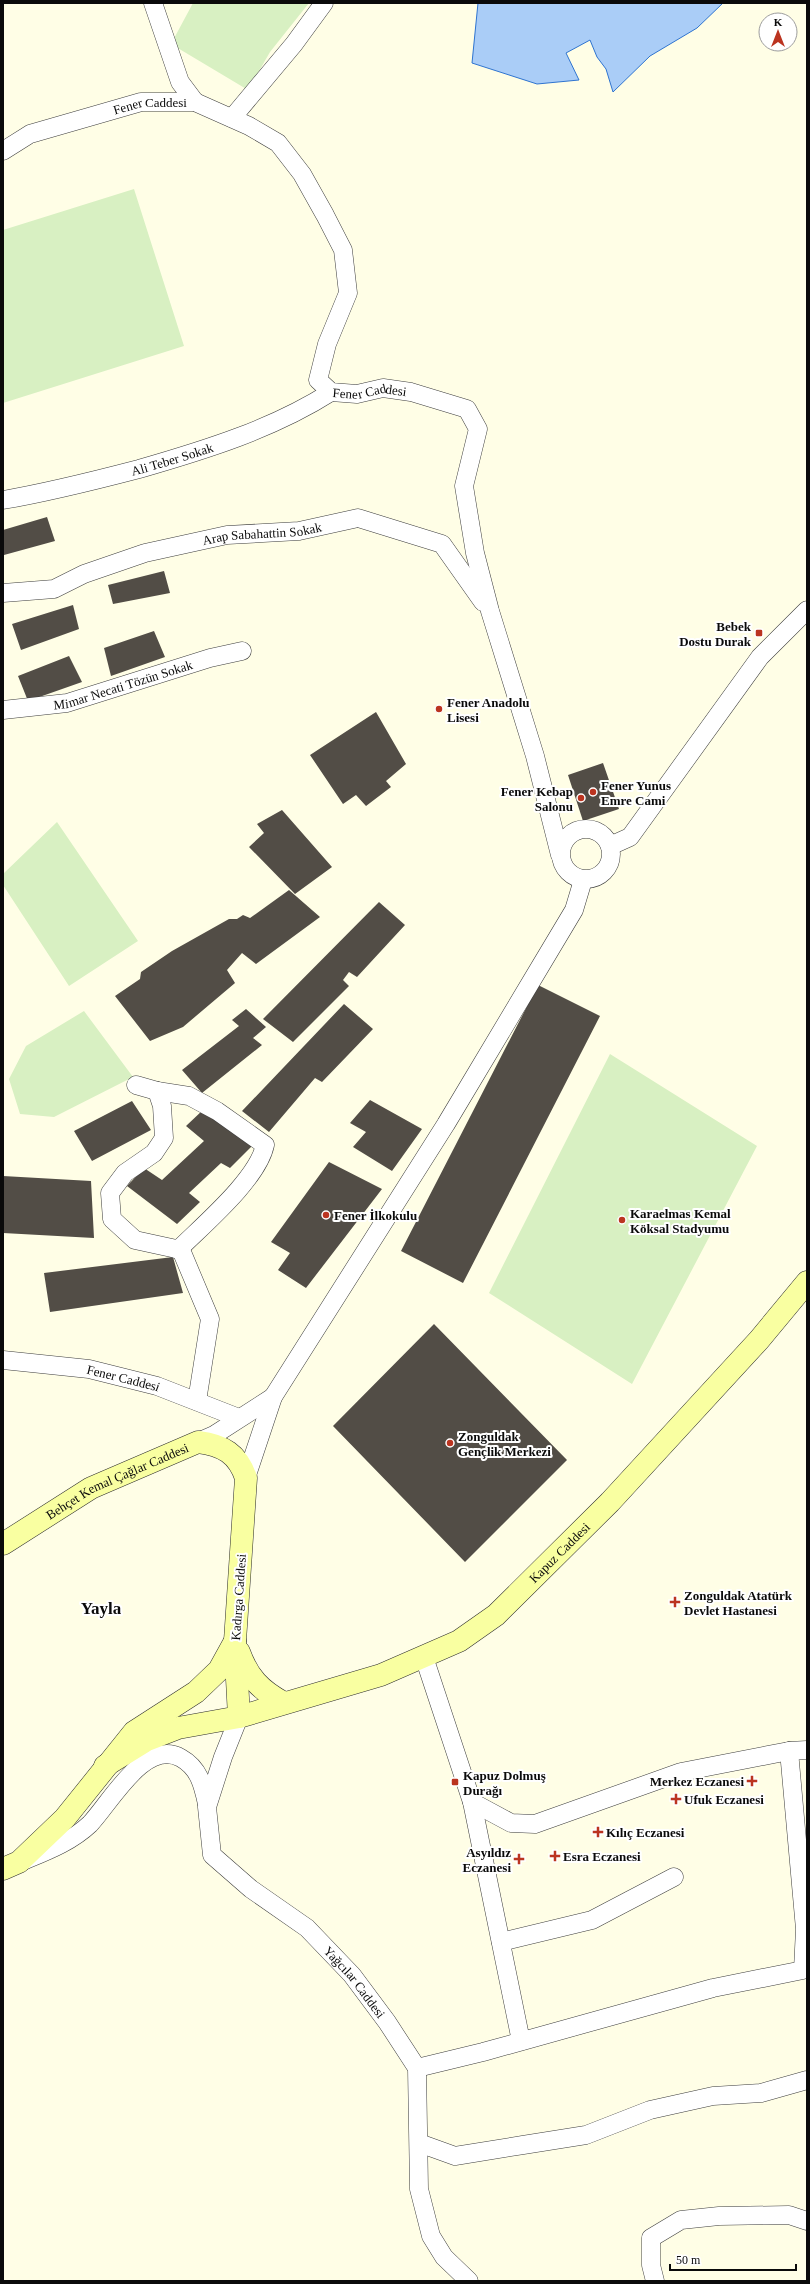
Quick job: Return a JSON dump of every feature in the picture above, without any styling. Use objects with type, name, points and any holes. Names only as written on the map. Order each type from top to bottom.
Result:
[{"type":"main road","name":"Kapuz Caddesi","points":[[105,1766],[147,1740],[178,1728],[240,1717],[381,1675],[460,1641],[496,1615],[610,1502],[759,1340],[807,1282]]},
{"type":"main road","name":"Behçet Kemal Çağlar Caddesi","points":[[3,1544],[91,1488],[198,1442],[213,1444],[226,1450],[241,1464],[246,1478]]},
{"type":"main road","name":"Kadırga Caddesi","points":[[240,1717],[235,1641],[246,1478]]},
{"type":"main road","points":[[235,1641],[244,1666],[259,1688],[284,1703]]},
{"type":"main road","points":[[11,1866],[65,1818],[105,1766],[134,1732],[196,1692],[219,1670],[235,1641]]},
{"type":"street","points":[[153,3],[180,82],[195,102]]},
{"type":"street","points":[[232,118],[294,44],[324,3]]},
{"type":"street","name":"Fener Caddesi","points":[[3,151],[30,134],[141,102],[195,102],[232,118],[278,143],[302,174],[343,250],[348,292],[327,344],[318,380],[331,392],[357,394],[383,388],[411,392],[467,409],[478,429],[464,486],[475,553],[490,611],[535,756],[560,855]]},
{"type":"street","name":"Ali Teber Sokak","points":[[3,500],[58,491],[189,455],[301,411],[331,392]]},
{"type":"street","name":"Arap Sabahattin Sokak","points":[[3,593],[54,590],[84,574],[145,553],[227,535],[299,531],[358,518],[442,544],[490,611]]},
{"type":"street","points":[[610,846],[630,837],[760,656],[807,610]]},
{"type":"street","name":"Mimar Necati Tözün Sokak","points":[[3,710],[67,704],[210,658],[242,652]]},
{"type":"street","points":[[577,830],[593,830],[600,833],[610,846],[610,863],[606,870],[592,879],[583,880],[570,874],[561,862],[560,855],[565,840],[577,830]]},
{"type":"street","points":[[246,1478],[273,1397],[446,1124],[574,910],[583,880]]},
{"type":"street","points":[[136,1085],[157,1091],[189,1096],[217,1110],[265,1145],[262,1157],[236,1193],[178,1250]]},
{"type":"street","points":[[157,1091],[162,1106],[164,1138],[154,1153],[125,1173],[110,1193],[112,1219],[135,1240],[181,1250],[192,1272],[210,1319],[197,1401]]},
{"type":"street","name":"Fener Caddesi","points":[[3,1360],[89,1369],[157,1386],[239,1418]]},
{"type":"street","points":[[198,1442],[214,1435],[273,1397]]},
{"type":"street","points":[[424,1657],[472,1802],[521,2041]]},
{"type":"street","name":"Yağcılar Caddesi","points":[[240,1717],[223,1757],[207,1807],[212,1855],[251,1889],[306,1928],[352,1975],[387,2022],[417,2068]]},
{"type":"street","points":[[472,1802],[511,1823],[535,1824],[681,1772],[789,1751],[807,1750]]},
{"type":"street","points":[[469,2281],[444,2257],[431,2236],[419,2189],[417,2068],[713,1988],[803,1970],[805,1929],[789,1751]]},
{"type":"street","points":[[11,1866],[60,1846],[89,1824],[134,1770],[156,1754],[174,1754],[189,1762],[202,1780],[207,1807]]},
{"type":"street","points":[[501,1942],[592,1920],[674,1877]]},
{"type":"street","points":[[419,2143],[455,2156],[586,2135],[650,2110],[713,2096],[761,2093],[807,2080]]},
{"type":"street","points":[[655,2281],[651,2265],[651,2238],[681,2220],[719,2216],[789,2215],[807,2221]]},
{"type":"green space","points":[[193,3],[309,3],[270,52],[248,90],[171,44]]},
{"type":"green space","points":[[134,189],[184,346],[3,403],[3,230]]},
{"type":"green space","points":[[57,822],[138,941],[69,986],[3,885],[3,874]]},
{"type":"green space","points":[[84,1011],[133,1077],[54,1117],[20,1114],[9,1079],[26,1046]]},
{"type":"green space","name":"Karaelmas Kemal Köksal Stadyumu","points":[[610,1054],[757,1146],[632,1384],[489,1293]]},
{"type":"water","points":[[478,3],[723,3],[697,28],[650,56],[613,92],[606,69],[597,57],[590,40],[566,53],[579,80],[537,84],[472,63]]},
{"type":"building","points":[[47,517],[55,541],[4,555],[3,530]]},
{"type":"building","points":[[164,571],[170,593],[113,604],[108,585]]},
{"type":"building","points":[[73,605],[79,629],[21,650],[12,624]]},
{"type":"building","points":[[154,631],[165,657],[111,676],[104,648]]},
{"type":"building","points":[[69,656],[82,682],[28,701],[18,676]]},
{"type":"building","points":[[376,712],[406,764],[386,781],[391,787],[366,806],[356,795],[343,804],[310,755]]},
{"type":"building","name":"Fener Yunus Emre Cami","points":[[603,763],[619,809],[583,821],[568,775]]},
{"type":"building","points":[[282,810],[332,867],[295,894],[249,847],[264,833],[257,824]]},
{"type":"building","points":[[289,890],[320,917],[256,964],[242,953],[227,970],[235,983],[183,1027],[150,1041],[115,996],[140,979],[141,972],[172,951],[229,919],[237,919],[243,915],[250,918]]},
{"type":"building","points":[[379,902],[405,925],[357,977],[349,972],[343,980],[349,986],[293,1042],[263,1019]]},
{"type":"building","points":[[538,985],[600,1016],[463,1283],[401,1251]]},
{"type":"building","points":[[344,1004],[373,1029],[322,1082],[315,1078],[269,1132],[242,1111]]},
{"type":"building","points":[[246,1009],[266,1027],[253,1038],[262,1045],[202,1093],[182,1070],[239,1026],[232,1020]]},
{"type":"building","points":[[370,1100],[422,1129],[392,1171],[353,1147],[366,1132],[350,1123]]},
{"type":"building","points":[[132,1101],[151,1130],[92,1161],[74,1131]]},
{"type":"building","points":[[204,1109],[253,1145],[230,1168],[221,1163],[189,1193],[200,1202],[177,1224],[127,1186],[144,1168],[162,1180],[204,1141],[186,1126]]},
{"type":"building","name":"Fener İlkokulu","points":[[329,1162],[382,1189],[306,1288],[278,1270],[290,1253],[271,1242]]},
{"type":"building","points":[[3,1176],[91,1181],[94,1238],[3,1233]]},
{"type":"building","points":[[173,1257],[183,1293],[50,1312],[44,1273]]},
{"type":"building","name":"Zonguldak Gençlik Merkezi","points":[[434,1324],[567,1460],[465,1562],[333,1426]]},
{"type":"place","name":"Bebek Dostu Durak","points":[[759,633]]},
{"type":"place","name":"Fener Anadolu Lisesi","points":[[439,709]]},
{"type":"place","name":"Fener Yunus Emre Cami","points":[[593,792]]},
{"type":"place","name":"Fener Kebap Salonu","points":[[581,798]]},
{"type":"place","name":"Fener İlkokulu","points":[[326,1215]]},
{"type":"place","name":"Karaelmas Kemal Köksal Stadyumu","points":[[622,1220]]},
{"type":"place","name":"Zonguldak Gençlik Merkezi","points":[[450,1443]]},
{"type":"place","name":"Zonguldak Atatürk Devlet Hastanesi","points":[[675,1602]]},
{"type":"place","name":"Merkez Eczanesi","points":[[752,1781]]},
{"type":"place","name":"Kapuz Dolmuş Durağı","points":[[455,1782]]},
{"type":"place","name":"Ufuk Eczanesi","points":[[676,1799]]},
{"type":"place","name":"Kılıç Eczanesi","points":[[598,1832]]},
{"type":"place","name":"Esra Eczanesi","points":[[555,1856]]},
{"type":"place","name":"Asyıldız Eczanesi","points":[[519,1859]]},
{"type":"district","name":"Yayla","points":[[101,1608]]}]
